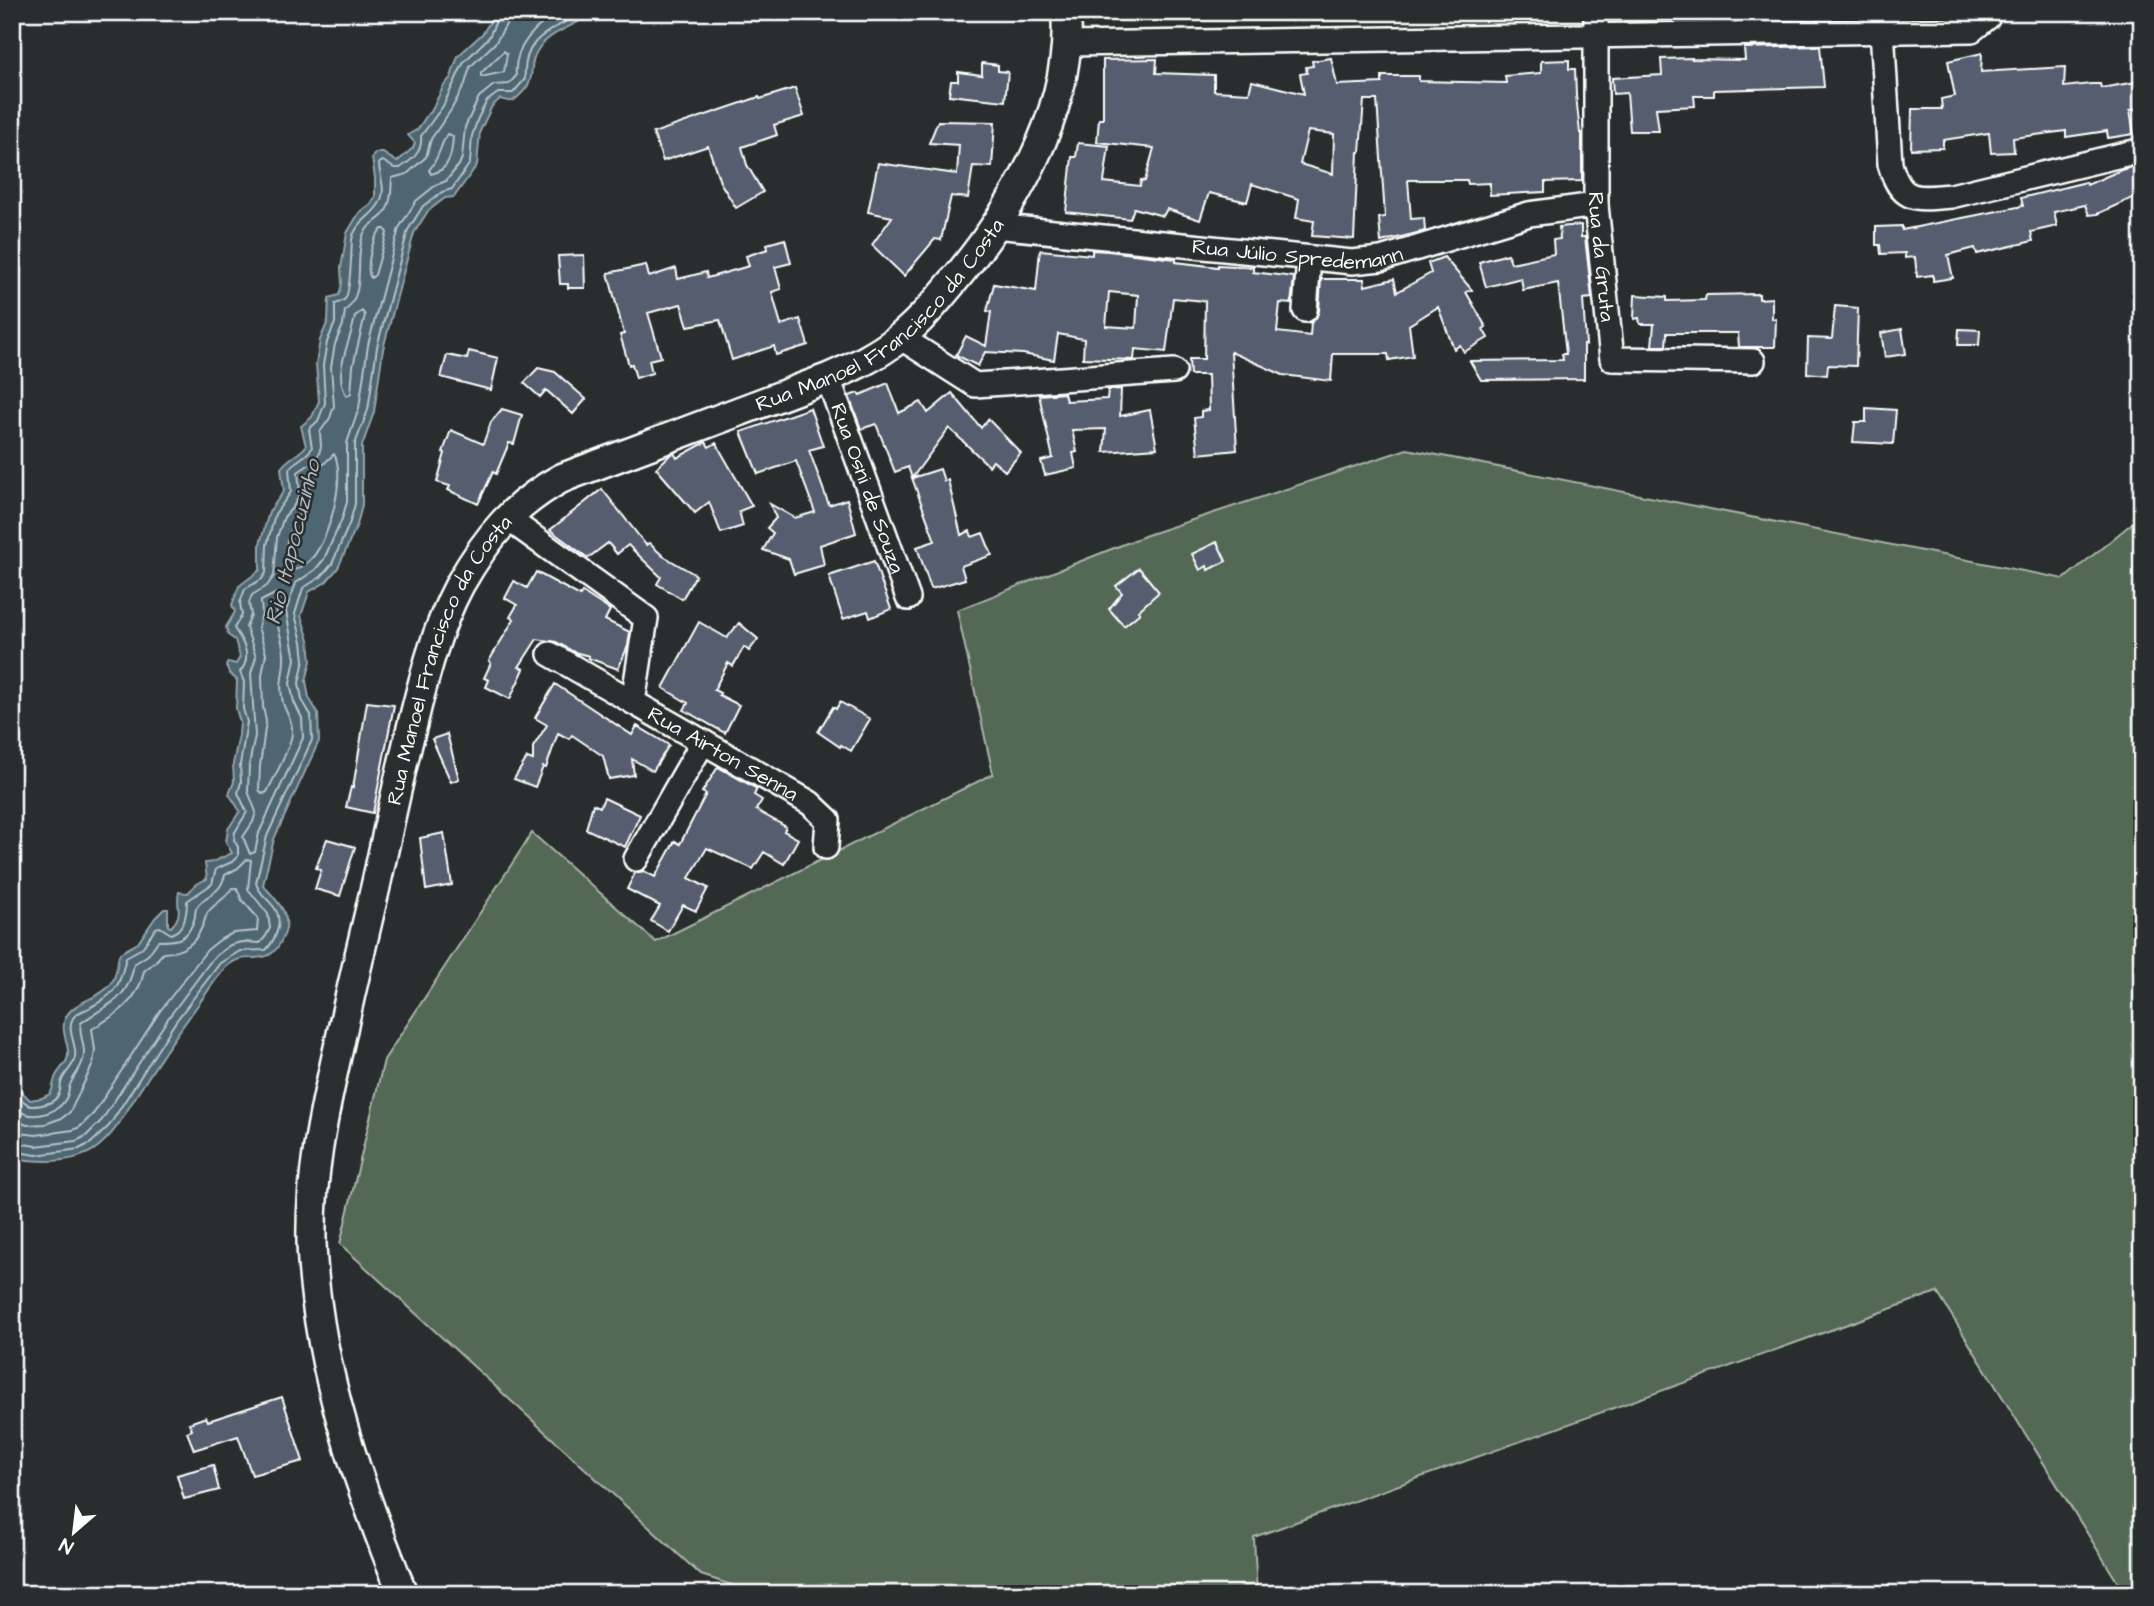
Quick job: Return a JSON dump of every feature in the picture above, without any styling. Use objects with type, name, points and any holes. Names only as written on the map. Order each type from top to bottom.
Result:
[{"type":"main road","name":"Rua Manoel Francisco da Costa","points":[[403,1594],[358,1478],[342,1430],[333,1391],[314,1281],[312,1192],[331,1079],[432,648],[460,586],[494,532],[524,501],[562,478],[828,378],[867,360],[900,338],[943,293],[995,226],[1012,199],[1040,142],[1053,107],[1062,75],[1066,12]]},
{"type":"street","points":[[1066,44],[1596,23],[1881,21],[1972,30],[1988,17],[1989,12]]},
{"type":"street","points":[[1881,21],[1890,164],[1894,179],[1903,194],[1919,199],[1951,196],[2142,150]]},
{"type":"street","name":"Rua da Gruta","points":[[1596,23],[1596,205],[1612,359],[1753,361]]},
{"type":"street","name":"Rua Júlio Spredemann","points":[[995,226],[1352,262],[1381,259],[1529,214],[1596,205]]},
{"type":"street","points":[[1305,310],[1308,258]]},
{"type":"street","points":[[900,338],[975,385],[1174,371]]},
{"type":"street","name":"Rua Osni de Souza","points":[[828,378],[908,598]]},
{"type":"street","name":"Rua Airton Senna","points":[[507,518],[646,618],[633,702],[810,803],[828,820],[825,847]]},
{"type":"street","points":[[550,654],[633,702]]},
{"type":"street","points":[[636,859],[703,742]]},
{"type":"green space","points":[[1407,449],[2064,579],[2142,515],[2142,1594],[2125,1594],[1937,1292],[1254,1537],[1257,1594],[759,1594],[701,1575],[340,1244],[384,1060],[532,833],[656,942],[993,774],[957,610],[1147,535]]},
{"type":"water","name":"Rio Itapocuzinho","points":[[496,12],[594,12],[558,32],[539,48],[533,60],[530,81],[523,92],[513,101],[500,99],[492,106],[480,131],[477,165],[454,197],[445,198],[428,211],[414,233],[383,349],[374,412],[362,446],[362,505],[357,525],[338,568],[326,582],[309,592],[301,616],[309,640],[311,661],[306,681],[309,698],[318,713],[319,741],[274,839],[263,885],[284,914],[284,935],[271,954],[242,959],[225,968],[169,1046],[120,1122],[95,1149],[66,1159],[43,1161],[12,1158],[12,1089],[20,1090],[30,1100],[50,1094],[56,1076],[67,1058],[64,1027],[69,1013],[111,984],[120,953],[138,943],[164,909],[168,909],[168,926],[171,927],[178,918],[179,892],[188,893],[196,884],[207,879],[205,863],[232,853],[226,842],[228,829],[240,811],[229,794],[234,782],[233,764],[240,722],[236,709],[237,680],[226,666],[228,662],[236,664],[240,657],[235,640],[228,635],[226,627],[235,612],[232,605],[239,586],[260,570],[260,544],[269,512],[284,491],[281,468],[306,446],[301,426],[312,417],[319,401],[316,364],[320,340],[328,321],[329,298],[339,295],[342,284],[341,268],[347,233],[359,213],[371,204],[375,197],[372,158],[375,153],[383,153],[397,162],[413,148],[415,143],[408,135],[418,129],[431,112],[451,77],[458,56],[483,33]]},
{"type":"building","points":[[1820,46],[1824,87],[1714,90],[1714,96],[1694,96],[1695,106],[1656,108],[1659,131],[1630,131],[1627,93],[1613,94],[1612,78],[1662,75],[1661,59],[1745,60],[1744,48]]},
{"type":"building","points":[[1982,53],[1981,72],[2065,67],[2064,87],[2100,84],[2101,88],[2142,81],[2142,108],[2130,110],[2134,134],[2108,138],[2107,131],[2066,137],[2066,131],[2013,138],[2014,152],[1991,153],[1989,133],[1943,140],[1943,148],[1911,149],[1912,109],[1942,109],[1941,99],[1955,96],[1948,61]]},
{"type":"building","points":[[1331,58],[1337,85],[1382,83],[1382,76],[1419,76],[1419,81],[1506,83],[1505,76],[1541,73],[1541,61],[1569,60],[1569,69],[1575,69],[1582,133],[1582,181],[1545,182],[1545,192],[1490,195],[1490,183],[1468,184],[1467,180],[1408,180],[1411,219],[1424,218],[1425,231],[1381,242],[1379,218],[1385,217],[1377,100],[1364,100],[1358,152],[1354,239],[1312,236],[1314,221],[1296,218],[1299,199],[1252,184],[1247,202],[1209,193],[1200,220],[1167,209],[1163,216],[1134,208],[1130,219],[1066,212],[1072,157],[1076,157],[1078,143],[1109,146],[1104,182],[1140,186],[1141,180],[1145,181],[1154,148],[1097,142],[1099,119],[1103,119],[1103,60],[1157,59],[1156,73],[1214,75],[1214,91],[1249,93],[1252,81],[1304,94],[1300,74],[1307,73],[1306,67],[1313,66],[1312,61]],"holes":[[[1308,131],[1334,134],[1333,174],[1300,164]]]},
{"type":"building","points":[[982,63],[998,65],[998,71],[1008,72],[1005,101],[949,95],[951,81],[958,81],[958,72],[982,75]]},
{"type":"building","points":[[795,88],[804,116],[774,125],[777,135],[742,147],[747,165],[763,192],[736,208],[720,182],[708,146],[663,161],[653,133],[759,97],[760,99]]},
{"type":"building","points":[[938,121],[995,122],[992,167],[973,166],[968,198],[951,196],[941,240],[935,239],[904,276],[872,245],[892,217],[868,212],[878,163],[957,174],[959,145],[929,143]]},
{"type":"building","points":[[2142,164],[2142,203],[2136,190],[2137,196],[2097,214],[2089,215],[2085,205],[2054,212],[2057,226],[2031,232],[2033,241],[1977,254],[1975,248],[1948,255],[1953,278],[1933,281],[1933,275],[1917,277],[1915,257],[1905,258],[1905,253],[1881,254],[1880,245],[1876,245],[1876,227],[1902,226],[1902,230],[2023,206],[2021,198],[2086,182],[2087,185]]},
{"type":"building","points":[[1581,225],[1581,237],[1585,237],[1592,298],[1583,299],[1586,345],[1584,379],[1481,380],[1470,361],[1563,360],[1562,354],[1566,354],[1558,283],[1523,290],[1521,278],[1486,287],[1479,262],[1508,254],[1511,263],[1554,254],[1553,240],[1560,239],[1559,227]]},
{"type":"building","points":[[785,239],[791,263],[775,267],[781,289],[772,292],[781,325],[800,319],[808,345],[776,355],[774,346],[732,360],[720,320],[688,326],[681,304],[648,313],[661,357],[649,360],[652,373],[636,378],[620,335],[624,334],[608,273],[646,265],[649,277],[676,268],[678,279],[706,272],[707,278],[749,266],[746,256],[768,249],[767,244]]},
{"type":"building","points":[[1040,250],[1092,255],[1092,250],[1108,251],[1218,267],[1253,267],[1253,272],[1294,277],[1291,304],[1280,303],[1277,332],[1310,336],[1311,323],[1319,311],[1321,279],[1364,279],[1365,286],[1394,279],[1397,292],[1431,273],[1428,263],[1444,257],[1472,290],[1466,292],[1486,327],[1483,329],[1488,338],[1464,352],[1460,345],[1454,349],[1438,307],[1409,325],[1413,356],[1389,360],[1388,354],[1333,354],[1331,381],[1283,375],[1231,352],[1237,450],[1198,454],[1194,418],[1201,417],[1201,411],[1209,410],[1208,375],[1190,375],[1189,359],[1204,359],[1205,301],[1173,298],[1166,352],[1135,349],[1134,360],[1083,358],[1084,339],[1058,334],[1054,360],[1023,354],[985,352],[978,366],[956,355],[966,336],[986,346],[991,312],[987,311],[994,284],[1036,291]],"holes":[[[1109,292],[1138,295],[1136,328],[1106,326]]]},
{"type":"building","points":[[584,255],[585,288],[568,288],[568,284],[560,284],[558,256]]},
{"type":"building","points":[[1759,294],[1759,299],[1772,298],[1772,319],[1776,319],[1775,347],[1739,347],[1738,333],[1667,333],[1666,346],[1652,346],[1654,324],[1640,324],[1639,318],[1634,319],[1635,295],[1667,297],[1667,301],[1705,300],[1706,295]]},
{"type":"building","points":[[1835,306],[1858,308],[1856,366],[1828,365],[1827,375],[1807,373],[1808,338],[1832,339]]},
{"type":"building","points":[[1902,329],[1906,354],[1885,357],[1881,333]]},
{"type":"building","points":[[1959,329],[1980,330],[1979,345],[1958,345]]},
{"type":"building","points":[[469,351],[498,358],[491,390],[441,377],[447,355],[467,359]]},
{"type":"building","points":[[538,368],[555,372],[586,399],[573,414],[546,390],[540,397],[524,383]]},
{"type":"building","points":[[888,383],[899,413],[921,402],[928,413],[952,393],[981,428],[988,419],[1021,453],[1005,471],[993,461],[989,466],[949,428],[912,478],[908,467],[895,472],[876,424],[861,429],[849,396],[858,393],[860,395]]},
{"type":"building","points":[[1121,389],[1120,416],[1150,410],[1157,448],[1104,452],[1106,429],[1072,430],[1077,452],[1073,453],[1076,468],[1045,475],[1041,461],[1053,458],[1039,395],[1064,393],[1066,401],[1107,399],[1108,390]]},
{"type":"building","points":[[810,408],[823,446],[809,450],[829,505],[847,499],[856,533],[820,545],[824,565],[794,574],[789,559],[763,550],[773,533],[767,528],[776,518],[770,504],[795,518],[815,512],[796,461],[758,474],[741,432]]},
{"type":"building","points":[[1866,408],[1896,410],[1893,444],[1853,442],[1855,422],[1866,422]]},
{"type":"building","points":[[502,409],[522,415],[514,444],[509,443],[496,474],[493,472],[478,504],[448,490],[450,486],[437,482],[445,453],[443,452],[451,430],[483,444],[491,422]]},
{"type":"building","points":[[706,442],[709,447],[716,443],[752,506],[739,511],[743,526],[721,533],[709,502],[695,513],[656,468],[670,455],[674,453],[677,458]]},
{"type":"building","points":[[940,469],[944,481],[948,480],[961,535],[970,531],[972,537],[983,533],[992,555],[961,566],[965,579],[931,589],[917,547],[935,541],[912,478]]},
{"type":"building","points":[[602,489],[646,545],[649,543],[663,556],[696,575],[682,599],[657,584],[661,577],[628,545],[617,554],[608,543],[588,558],[550,530]]},
{"type":"building","points":[[1217,542],[1226,561],[1208,570],[1207,566],[1200,570],[1192,554]]},
{"type":"building","points":[[874,561],[891,609],[870,618],[868,611],[843,619],[829,576]]},
{"type":"building","points":[[1139,568],[1159,592],[1124,626],[1109,609],[1122,593],[1116,586]]},
{"type":"building","points":[[536,572],[580,596],[582,592],[610,610],[605,620],[630,632],[628,646],[618,669],[556,642],[537,639],[519,667],[524,669],[510,699],[486,687],[489,680],[484,678],[491,663],[489,661],[514,619],[510,617],[517,605],[505,598],[514,581],[527,588]]},
{"type":"building","points":[[699,622],[727,638],[739,623],[758,639],[749,651],[744,647],[733,666],[728,663],[714,690],[739,705],[725,733],[684,710],[688,703],[663,688]]},
{"type":"building","points":[[555,684],[632,735],[637,726],[669,745],[653,771],[632,759],[634,775],[609,779],[603,756],[572,735],[569,739],[558,733],[546,768],[543,767],[535,787],[514,779],[527,758],[533,760],[533,747],[547,725],[535,718]]},
{"type":"building","points":[[367,702],[394,705],[373,813],[346,807],[351,787],[353,788]]},
{"type":"building","points":[[840,702],[870,719],[851,751],[818,732],[833,707],[836,709]]},
{"type":"building","points":[[447,734],[459,779],[451,782],[432,739]]},
{"type":"building","points":[[718,767],[757,789],[754,795],[762,800],[756,810],[786,827],[784,831],[798,839],[784,864],[764,852],[753,869],[707,848],[689,878],[708,888],[696,911],[683,905],[668,931],[651,921],[660,906],[627,889],[635,873],[644,871],[655,877],[675,841],[680,844],[706,794],[702,792]]},
{"type":"building","points":[[604,798],[640,815],[625,847],[586,829],[593,804],[600,807]]},
{"type":"building","points":[[444,833],[452,885],[426,890],[420,838]]},
{"type":"building","points":[[327,839],[355,847],[340,896],[315,889],[321,870],[316,868]]},
{"type":"building","points":[[282,1397],[303,1461],[252,1475],[238,1436],[194,1450],[187,1432],[192,1430],[189,1423],[206,1417],[208,1421]]},
{"type":"building","points":[[213,1465],[219,1490],[184,1499],[177,1475]]}]
